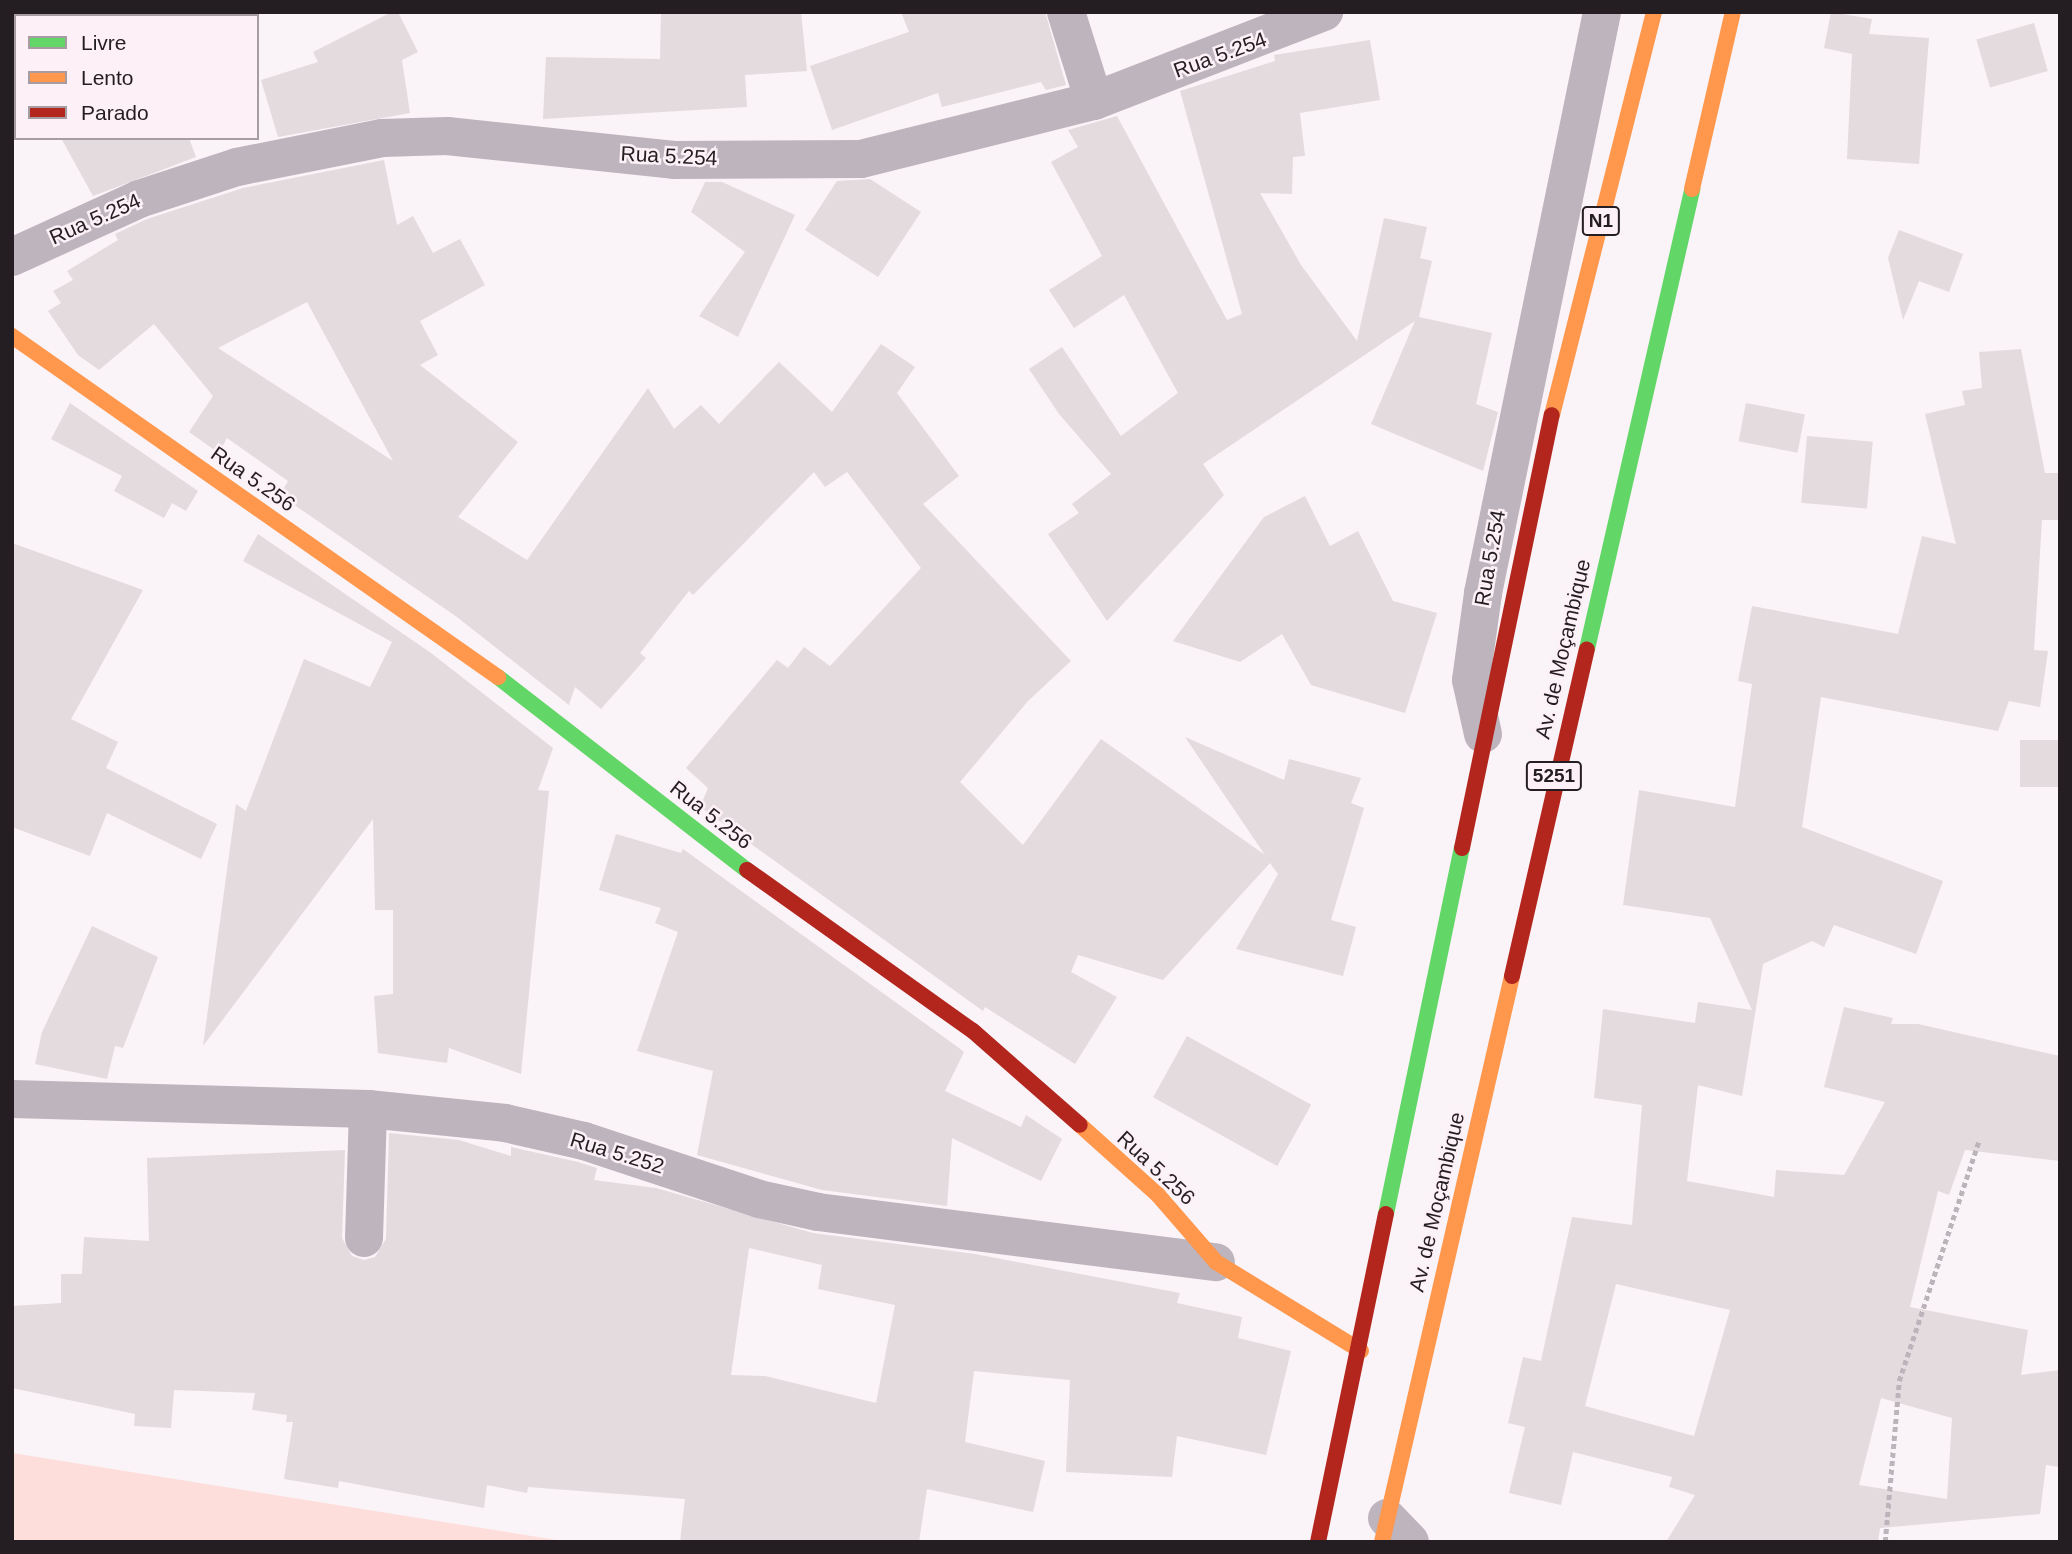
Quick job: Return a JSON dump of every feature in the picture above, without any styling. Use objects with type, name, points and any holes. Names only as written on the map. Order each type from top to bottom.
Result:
[{"type":"main road","name":"Av. de Moçambique","points":[[1318,1542],[1361,1351],[1483,734],[1548,430],[1654,12]]},
{"type":"main road","name":"Av. de Moçambique","points":[[1393,1534],[1733,12]]},
{"type":"main road","name":"Rua 5.256","points":[[12,336],[444,635],[738,864],[973,1031],[1158,1195],[1216,1262],[1361,1351]]},
{"type":"street","points":[[1066,12],[1094,101]]},
{"type":"street","name":"Rua 5.254","points":[[12,257],[139,199],[225,171],[382,138],[447,136],[674,160],[861,159],[1094,101],[1324,12]]},
{"type":"street","name":"Rua 5.254","points":[[1483,734],[1471,680],[1483,593],[1602,12]]},
{"type":"street","name":"Rua 5.252","points":[[12,1099],[368,1109],[505,1123],[558,1135],[818,1212],[1216,1262]]},
{"type":"street","points":[[364,1238],[368,1109]]},
{"type":"path","points":[[1885,1542],[1899,1381],[1979,1140]]},
{"type":"shaded area","points":[[12,1453],[569,1542],[12,1542]]},
{"type":"building","points":[[392,12],[398,12],[418,52],[402,60],[410,113],[278,137],[261,80],[318,62],[313,52]]},
{"type":"building","points":[[661,12],[801,12],[807,71],[745,75],[747,107],[543,119],[546,57],[660,59]]},
{"type":"building","points":[[901,12],[1045,12],[1066,85],[1046,90],[1041,82],[942,107],[938,93],[832,130],[810,66],[909,32]]},
{"type":"building","points":[[1831,12],[1872,19],[1869,34],[1929,38],[1919,164],[1847,159],[1852,54],[1824,48]]},
{"type":"building","points":[[2034,23],[2048,71],[1990,88],[1976,40]]},
{"type":"building","points":[[1370,40],[1380,100],[1300,113],[1305,156],[1293,157],[1292,194],[1260,193],[1301,265],[1357,341],[1384,218],[1427,227],[1420,258],[1432,261],[1419,317],[1492,333],[1476,404],[1498,412],[1483,471],[1371,424],[1415,321],[1203,464],[1224,495],[1107,621],[1048,534],[1079,513],[1072,504],[1111,474],[1059,414],[1029,369],[1062,347],[1121,436],[1178,393],[1124,295],[1074,328],[1049,290],[1102,256],[1051,162],[1078,147],[1068,130],[1117,116],[1227,320],[1242,314],[1180,91],[1275,61],[1274,55]]},
{"type":"building","points":[[62,140],[190,140],[196,157],[93,196]]},
{"type":"building","points":[[384,160],[397,225],[413,216],[433,253],[460,239],[485,285],[420,321],[438,355],[420,365],[518,442],[458,517],[527,560],[648,388],[674,429],[701,405],[719,424],[779,362],[832,412],[881,344],[915,367],[897,393],[959,476],[923,504],[1071,661],[1028,701],[960,782],[1023,845],[1101,739],[1265,855],[1185,737],[1284,780],[1289,759],[1361,778],[1351,803],[1364,808],[1331,920],[1356,927],[1343,976],[1236,949],[1278,874],[1270,863],[1163,980],[1078,955],[1071,972],[1117,997],[1075,1064],[985,1007],[983,1011],[700,807],[708,788],[686,768],[777,660],[788,668],[804,647],[830,666],[921,568],[847,472],[825,487],[814,472],[693,595],[689,591],[640,653],[646,658],[601,709],[575,687],[569,705],[457,617],[280,495],[288,481],[227,438],[219,453],[189,432],[213,396],[154,324],[99,370],[78,355],[48,311],[61,303],[53,291],[73,280],[67,271],[118,240],[115,234],[147,219],[243,188]],"holes":[[[307,302],[393,461],[218,348]]]},
{"type":"building","points":[[870,179],[921,212],[878,277],[805,230],[837,181]]},
{"type":"building","points":[[705,182],[722,182],[795,215],[738,337],[699,316],[745,252],[691,212]]},
{"type":"building","points":[[1899,230],[1963,254],[1949,292],[1919,281],[1903,320],[1888,258]]},
{"type":"building","points":[[2021,349],[2045,473],[2060,473],[2060,520],[2042,520],[2034,650],[2048,651],[2040,707],[2009,701],[1998,731],[1821,697],[1802,827],[1943,881],[1916,954],[1834,925],[1824,947],[1812,941],[1763,964],[1742,1096],[1698,1085],[1687,1181],[1774,1197],[1776,1170],[1844,1175],[1885,1102],[1824,1087],[1844,1007],[1893,1018],[1891,1024],[1918,1024],[2060,1056],[2060,1161],[1965,1150],[1949,1195],[1938,1191],[1910,1307],[2028,1330],[2021,1375],[2060,1370],[2060,1467],[2046,1465],[2040,1514],[1880,1528],[1878,1542],[1666,1542],[1695,1495],[1669,1487],[1672,1477],[1573,1452],[1561,1505],[1509,1493],[1525,1427],[1508,1423],[1523,1357],[1541,1361],[1572,1217],[1632,1225],[1642,1105],[1594,1098],[1603,1009],[1695,1023],[1698,1002],[1752,1010],[1710,918],[1623,905],[1639,790],[1735,807],[1752,684],[1738,681],[1752,606],[1898,634],[1922,536],[1956,544],[1925,414],[1965,405],[1962,391],[1982,388],[1979,352]],"holes":[[[1616,1284],[1730,1310],[1694,1436],[1585,1406]],[[1881,1398],[1952,1418],[1947,1499],[1859,1485]]]},
{"type":"building","points":[[70,403],[198,491],[186,511],[172,503],[164,518],[114,491],[122,476],[51,439]]},
{"type":"building","points":[[1746,403],[1805,414],[1797,453],[1739,441]]},
{"type":"building","points":[[1807,436],[1873,442],[1867,508],[1801,503]]},
{"type":"building","points":[[1305,496],[1330,546],[1358,531],[1393,601],[1437,613],[1405,713],[1311,685],[1282,634],[1240,662],[1173,641],[1264,517]]},
{"type":"building","points":[[258,534],[431,653],[553,748],[538,790],[549,791],[521,1074],[449,1048],[447,1063],[378,1053],[374,996],[393,994],[393,910],[375,910],[373,819],[203,1046],[236,804],[246,811],[304,659],[370,687],[392,642],[243,561]]},
{"type":"building","points":[[12,543],[143,590],[71,719],[118,742],[106,768],[217,824],[201,859],[107,813],[90,856],[12,827]]},
{"type":"building","points":[[2020,740],[2060,740],[2060,787],[2020,787]]},
{"type":"building","points":[[616,834],[681,853],[683,849],[964,1052],[945,1091],[1021,1127],[1026,1115],[1062,1139],[1041,1181],[952,1138],[947,1206],[822,1190],[697,1155],[713,1071],[637,1051],[678,932],[655,923],[661,908],[599,890]]},
{"type":"building","points":[[92,926],[158,957],[123,1048],[115,1046],[107,1079],[35,1064],[42,1032]]},
{"type":"building","points":[[1187,1036],[1311,1105],[1277,1166],[1153,1097]]},
{"type":"building","points":[[389,1133],[459,1140],[511,1156],[511,1147],[578,1162],[597,1168],[594,1180],[656,1188],[813,1233],[975,1254],[1180,1293],[1177,1303],[1242,1317],[1238,1338],[1291,1351],[1266,1455],[1177,1436],[1172,1477],[1066,1472],[1070,1380],[974,1371],[965,1442],[1045,1461],[1033,1512],[927,1489],[919,1542],[680,1542],[685,1499],[528,1487],[527,1493],[487,1485],[484,1508],[339,1481],[338,1488],[284,1479],[293,1422],[286,1422],[287,1415],[252,1410],[255,1393],[174,1390],[171,1428],[134,1426],[135,1414],[12,1388],[12,1306],[61,1303],[61,1274],[82,1274],[84,1237],[149,1241],[147,1158],[345,1150],[342,1238],[352,1256],[364,1260],[375,1257],[386,1239]],"holes":[[[749,1248],[822,1265],[818,1289],[895,1305],[876,1403],[765,1376],[731,1375]]]},
{"type":"traffic: fast","points":[[1587,649],[1692,189]]},
{"type":"traffic: fast","points":[[498,677],[747,870]]},
{"type":"traffic: fast","points":[[1386,1214],[1462,848]]},
{"type":"traffic: slow","points":[[1552,415],[1654,12]]},
{"type":"traffic: slow","points":[[1692,189],[1733,12]]},
{"type":"traffic: slow","points":[[12,336],[498,677]]},
{"type":"traffic: slow","points":[[1382,1542],[1512,976]]},
{"type":"traffic: slow","points":[[1080,1125],[1158,1195],[1216,1262],[1361,1351]]},
{"type":"traffic: jam","points":[[1462,848],[1552,415]]},
{"type":"traffic: jam","points":[[1512,976],[1587,649]]},
{"type":"traffic: jam","points":[[747,870],[973,1031],[1080,1125]]},
{"type":"traffic: jam","points":[[1318,1542],[1386,1214]]}]
